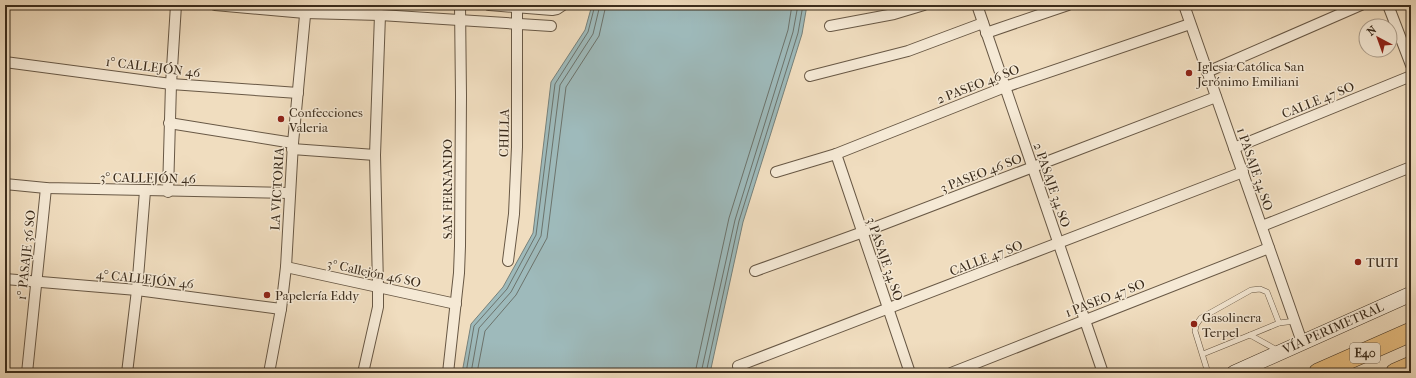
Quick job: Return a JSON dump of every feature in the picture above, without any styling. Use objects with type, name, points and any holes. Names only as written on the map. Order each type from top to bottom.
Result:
[{"type":"highway","name":"E40","points":[[1318,373],[1411,332]]},
{"type":"highway","name":"E40","points":[[1396,373],[1411,366]]},
{"type":"street","points":[[168,192],[169,123],[176,5]]},
{"type":"street","points":[[215,5],[305,9],[460,21],[551,26]]},
{"type":"street","name":"SAN FERNANDO","points":[[448,373],[456,304],[460,246],[460,5]]},
{"type":"street","points":[[489,5],[517,6],[552,10],[563,5]]},
{"type":"street","points":[[830,26],[894,14],[924,5]]},
{"type":"street","name":"2 PASAJE 34 SO","points":[[977,5],[1102,373]]},
{"type":"street","points":[[986,34],[1068,5]]},
{"type":"street","name":"1 PASAJE 34 SO","points":[[1184,5],[1302,342]]},
{"type":"street","points":[[1207,72],[1360,5]]},
{"type":"street","points":[[1388,5],[1411,65]]},
{"type":"street","name":"CHILLA","points":[[508,261],[514,214],[517,147],[517,6]]},
{"type":"street","name":"LA VICTORIA","points":[[269,373],[282,309],[286,267],[292,146],[305,9]]},
{"type":"street","points":[[363,373],[378,307],[375,155],[380,15]]},
{"type":"street","points":[[810,76],[908,51],[983,23]]},
{"type":"street","name":"2 PASEO 46 SO","points":[[776,172],[836,154],[1005,87],[1190,24]]},
{"type":"street","name":"1° CALLEJÓN 46","points":[[5,62],[171,84],[298,93]]},
{"type":"street","name":"CALLE 47 SO","points":[[1234,148],[1411,76]]},
{"type":"street","name":"3 PASEO 46 SO","points":[[755,271],[863,232],[1216,97]]},
{"type":"street","points":[[169,123],[292,146],[375,155]]},
{"type":"street","name":"3 PASAJE 34 SO","points":[[836,154],[910,373]]},
{"type":"street","points":[[1262,226],[1411,167]]},
{"type":"street","name":"CALLE 47 SO","points":[[738,366],[1243,172]]},
{"type":"street","name":"3° CALLEJÓN 46","points":[[5,184],[46,188],[168,192],[290,193]]},
{"type":"street","name":"1° PASAJE 36 SO","points":[[27,373],[46,188]]},
{"type":"street","points":[[127,373],[137,290],[145,191]]},
{"type":"street","name":"1 PASEO 47 SO","points":[[951,373],[1269,248]]},
{"type":"street","name":"3º Callejón 46 SO","points":[[286,267],[456,304]]},
{"type":"street","name":"4° CALLEJÓN 46","points":[[5,279],[137,290],[282,309]]},
{"type":"street","name":"VÍA PERIMETRAL","points":[[1234,373],[1411,294]]},
{"type":"lane","points":[[1208,373],[1195,331],[1196,325],[1201,318],[1250,290],[1260,289],[1267,292],[1279,322]]},
{"type":"lane","points":[[1203,354],[1279,322],[1295,321]]},
{"type":"lane","points":[[1250,335],[1280,352]]},
{"type":"water","points":[[592,5],[807,5],[802,34],[743,222],[710,373],[462,373],[471,324],[503,287],[533,233],[551,82],[585,30]]},
{"type":"place","name":"Iglesia Católica San Jerónimo Emiliani","points":[[1189,73]]},
{"type":"place","name":"Confecciones Valeria","points":[[281,119]]},
{"type":"place","name":"TUTI","points":[[1358,262]]},
{"type":"place","name":"Papelería Eddy","points":[[267,295]]},
{"type":"place","name":"Gasolinera Terpel","points":[[1194,324]]}]
